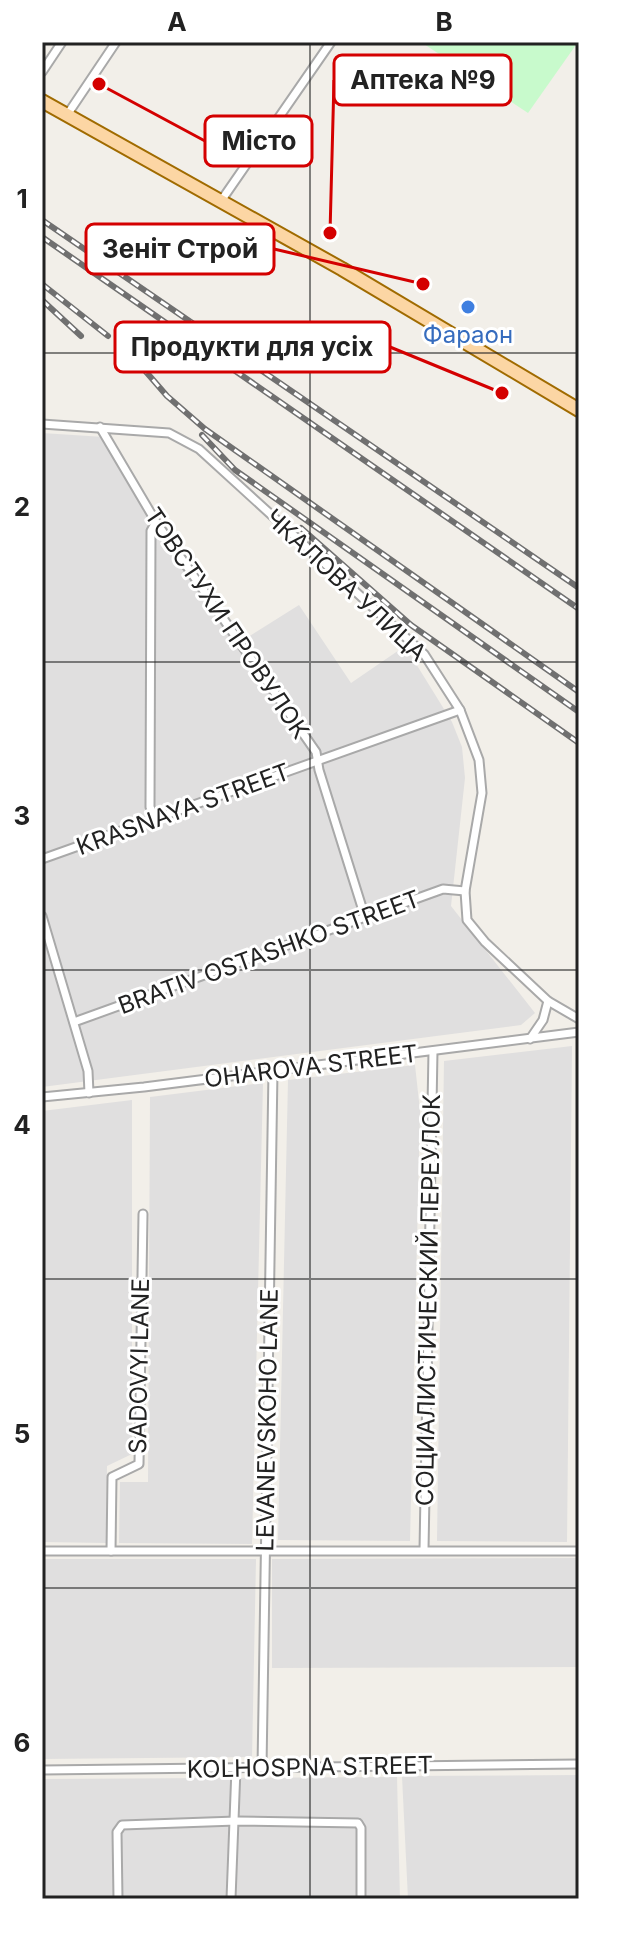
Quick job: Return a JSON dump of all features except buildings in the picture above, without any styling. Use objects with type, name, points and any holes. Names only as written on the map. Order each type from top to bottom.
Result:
[{"type":"main road","points":[[42,101],[342,269],[579,410]]},
{"type":"street","points":[[42,72],[62,42]]},
{"type":"street","points":[[67,115],[116,42]]},
{"type":"street","points":[[221,201],[331,42]]},
{"type":"street","name":"ЧКАЛОВА УЛИЦА","points":[[42,424],[169,433],[199,449],[424,654],[460,710],[479,760],[482,793],[465,891],[467,920],[485,942],[548,1001],[579,1019]]},
{"type":"street","name":"ТОВСТУХИ ПРОВУЛОК","points":[[100,427],[156,522],[316,752],[365,917]]},
{"type":"street","points":[[155,818],[150,807],[151,531],[156,522]]},
{"type":"street","name":"KRASNAYA STREET","points":[[42,859],[460,710]]},
{"type":"street","name":"BRATIV OSTASHKO STREET","points":[[74,1022],[443,889],[465,891]]},
{"type":"street","points":[[42,916],[88,1071],[89,1093]]},
{"type":"street","points":[[530,1039],[543,1020],[548,1001]]},
{"type":"street","name":"OHAROVA STREET","points":[[42,1097],[579,1032]]},
{"type":"street","name":"СОЦИАЛИСТИЧЕСКИЙ ПЕРЕУЛОК","points":[[424,1550],[433,1051]]},
{"type":"street","name":"LEVANEVSKOHO LANE","points":[[262,1768],[273,1071]]},
{"type":"street","name":"SADOVYI LANE","points":[[111,1551],[112,1477],[139,1464],[143,1214]]},
{"type":"street","points":[[42,1551],[579,1551],[579,1543]]},
{"type":"street","name":"KOLHOSPNA STREET","points":[[42,1770],[579,1764]]},
{"type":"street","points":[[231,1899],[236,1768]]},
{"type":"street","points":[[118,1899],[117,1832],[122,1825],[236,1821],[358,1823],[361,1828],[361,1899]]},
{"type":"shaded area","points":[[42,433],[104,437],[237,644],[299,605],[351,683],[405,646],[452,722],[462,747],[465,778],[451,906],[535,1013],[521,1025],[42,1087]]},
{"type":"shaded area","points":[[572,1046],[567,1542],[437,1541],[444,1061]]},
{"type":"shaded area","points":[[415,1065],[420,1111],[410,1541],[278,1540],[288,1080]]},
{"type":"shaded area","points":[[263,1083],[252,1544],[119,1543],[120,1482],[148,1482],[150,1097]]},
{"type":"shaded area","points":[[132,1100],[132,1454],[107,1466],[106,1543],[42,1542],[42,1111]]},
{"type":"shaded area","points":[[579,1558],[579,1755],[577,1667],[272,1668],[272,1559]]},
{"type":"shaded area","points":[[42,1559],[256,1559],[252,1757],[42,1759]]},
{"type":"shaded area","points":[[579,1775],[579,1899],[408,1899],[402,1776]]},
{"type":"shaded area","points":[[397,1777],[400,1899],[42,1899],[42,1779]]},
{"type":"green space","points":[[421,42],[578,42],[528,113]]},
{"type":"railway","points":[[42,220],[579,588]]},
{"type":"railway","points":[[42,237],[579,609]]},
{"type":"railway","points":[[42,284],[108,336]]},
{"type":"railway","points":[[42,300],[81,336]]},
{"type":"railway","points":[[141,366],[167,396],[205,429],[579,692]]},
{"type":"railway","points":[[202,435],[235,470],[579,712]]},
{"type":"railway","points":[[301,528],[411,625],[579,743]]},
{"type":"place","name":"Місто","points":[[99,84]]},
{"type":"place","name":"Аптека №9","points":[[330,233]]},
{"type":"place","name":"Зеніт Строй","points":[[423,284]]},
{"type":"place","name":"Фараон","points":[[468,307]]},
{"type":"place","name":"Продукти для усіх","points":[[502,393]]}]
